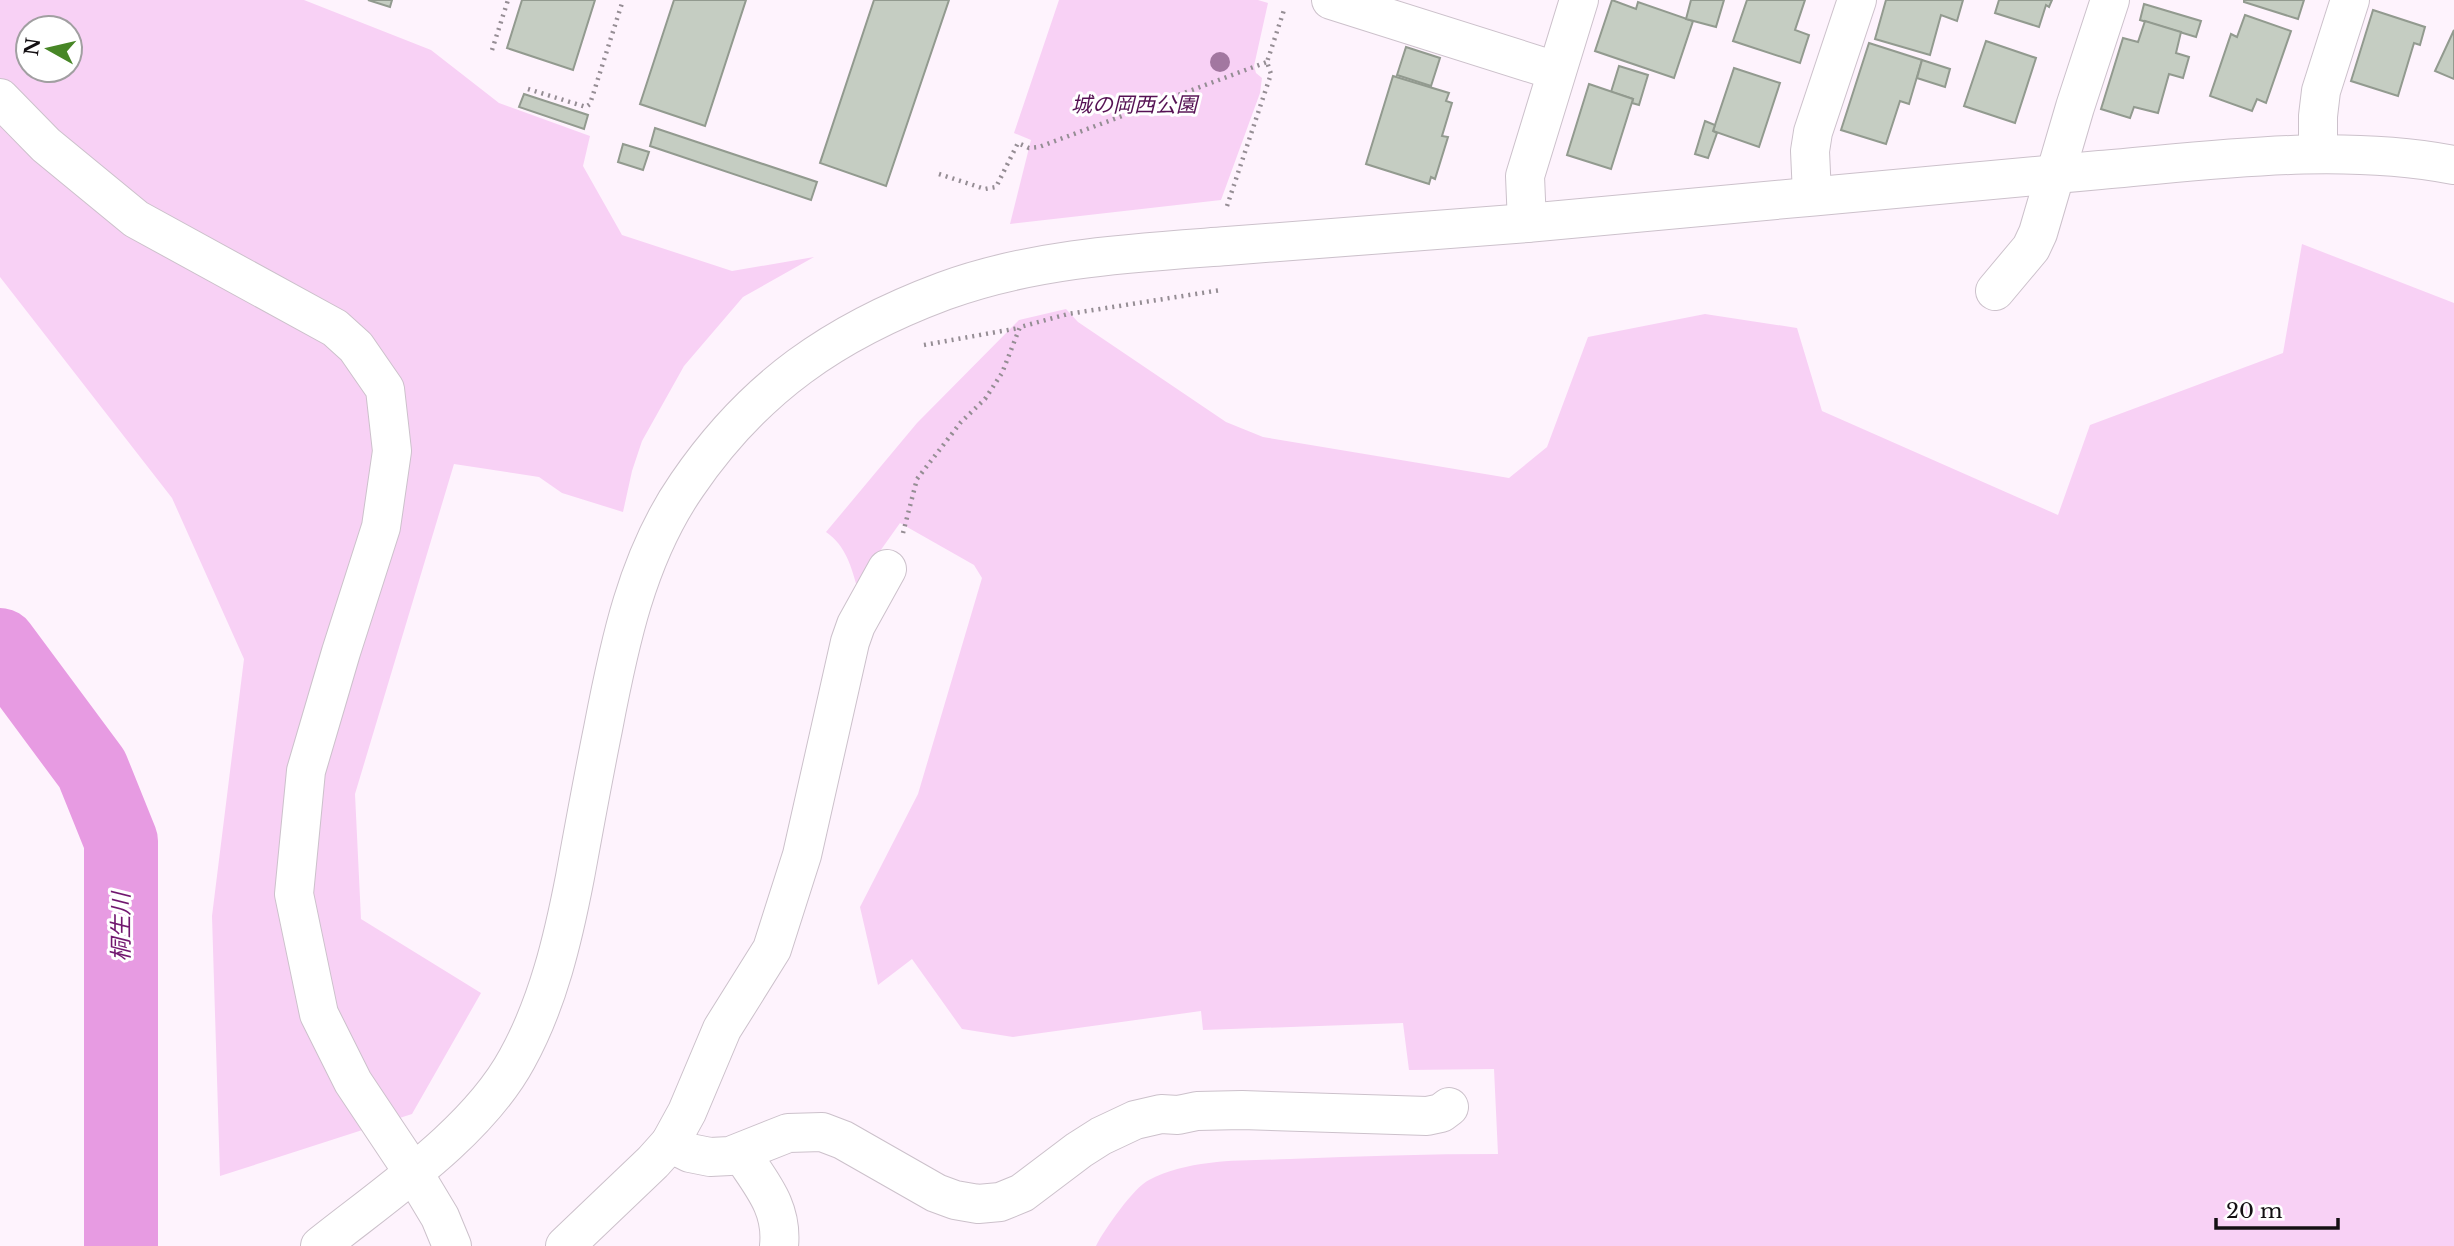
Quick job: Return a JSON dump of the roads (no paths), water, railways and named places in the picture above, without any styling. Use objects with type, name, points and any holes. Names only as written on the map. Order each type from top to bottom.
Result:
[{"type":"street","points":[[1331,0],[1556,71]]},
{"type":"street","points":[[1527,223],[1525,176],[1579,0]]},
{"type":"street","points":[[1812,195],[1810,151],[1813,132],[1857,0]]},
{"type":"street","points":[[1995,291],[2031,248],[2038,233],[2110,0]]},
{"type":"street","points":[[2318,153],[2320,91],[2350,0]]},
{"type":"street","points":[[0,98],[46,145],[136,219],[335,328],[356,347],[385,389],[392,451],[382,527],[306,771],[294,894],[319,1014],[403,1179],[440,1217],[452,1246]]},
{"type":"street","points":[[320,1246],[469,1122],[495,1092],[518,1058],[546,992],[565,925],[619,645],[659,534],[682,491],[734,425],[766,392],[806,360],[845,335],[947,290],[1007,273],[1118,254],[1527,223],[2057,173],[2318,153],[2387,155],[2454,165]]},
{"type":"street","points":[[565,1246],[653,1163],[670,1143],[687,1112],[722,1028],[772,949],[802,855],[850,642],[856,625],[887,569]]},
{"type":"street","points":[[670,1143],[690,1153],[710,1157],[730,1156],[788,1133],[822,1132],[843,1140],[936,1193],[978,1204],[1000,1202],[1022,1194],[1101,1136],[1135,1120],[1161,1114],[1242,1110],[1427,1116],[1441,1113],[1449,1107]]},
{"type":"street","points":[[741,1153],[775,1206],[779,1219],[779,1246]]},
{"type":"waterway","name":"桐生川","points":[[0,645],[92,769],[121,841],[121,1246]]},
{"type":"park label","name":"城の岡西公園","points":[[1134,105]]}]
